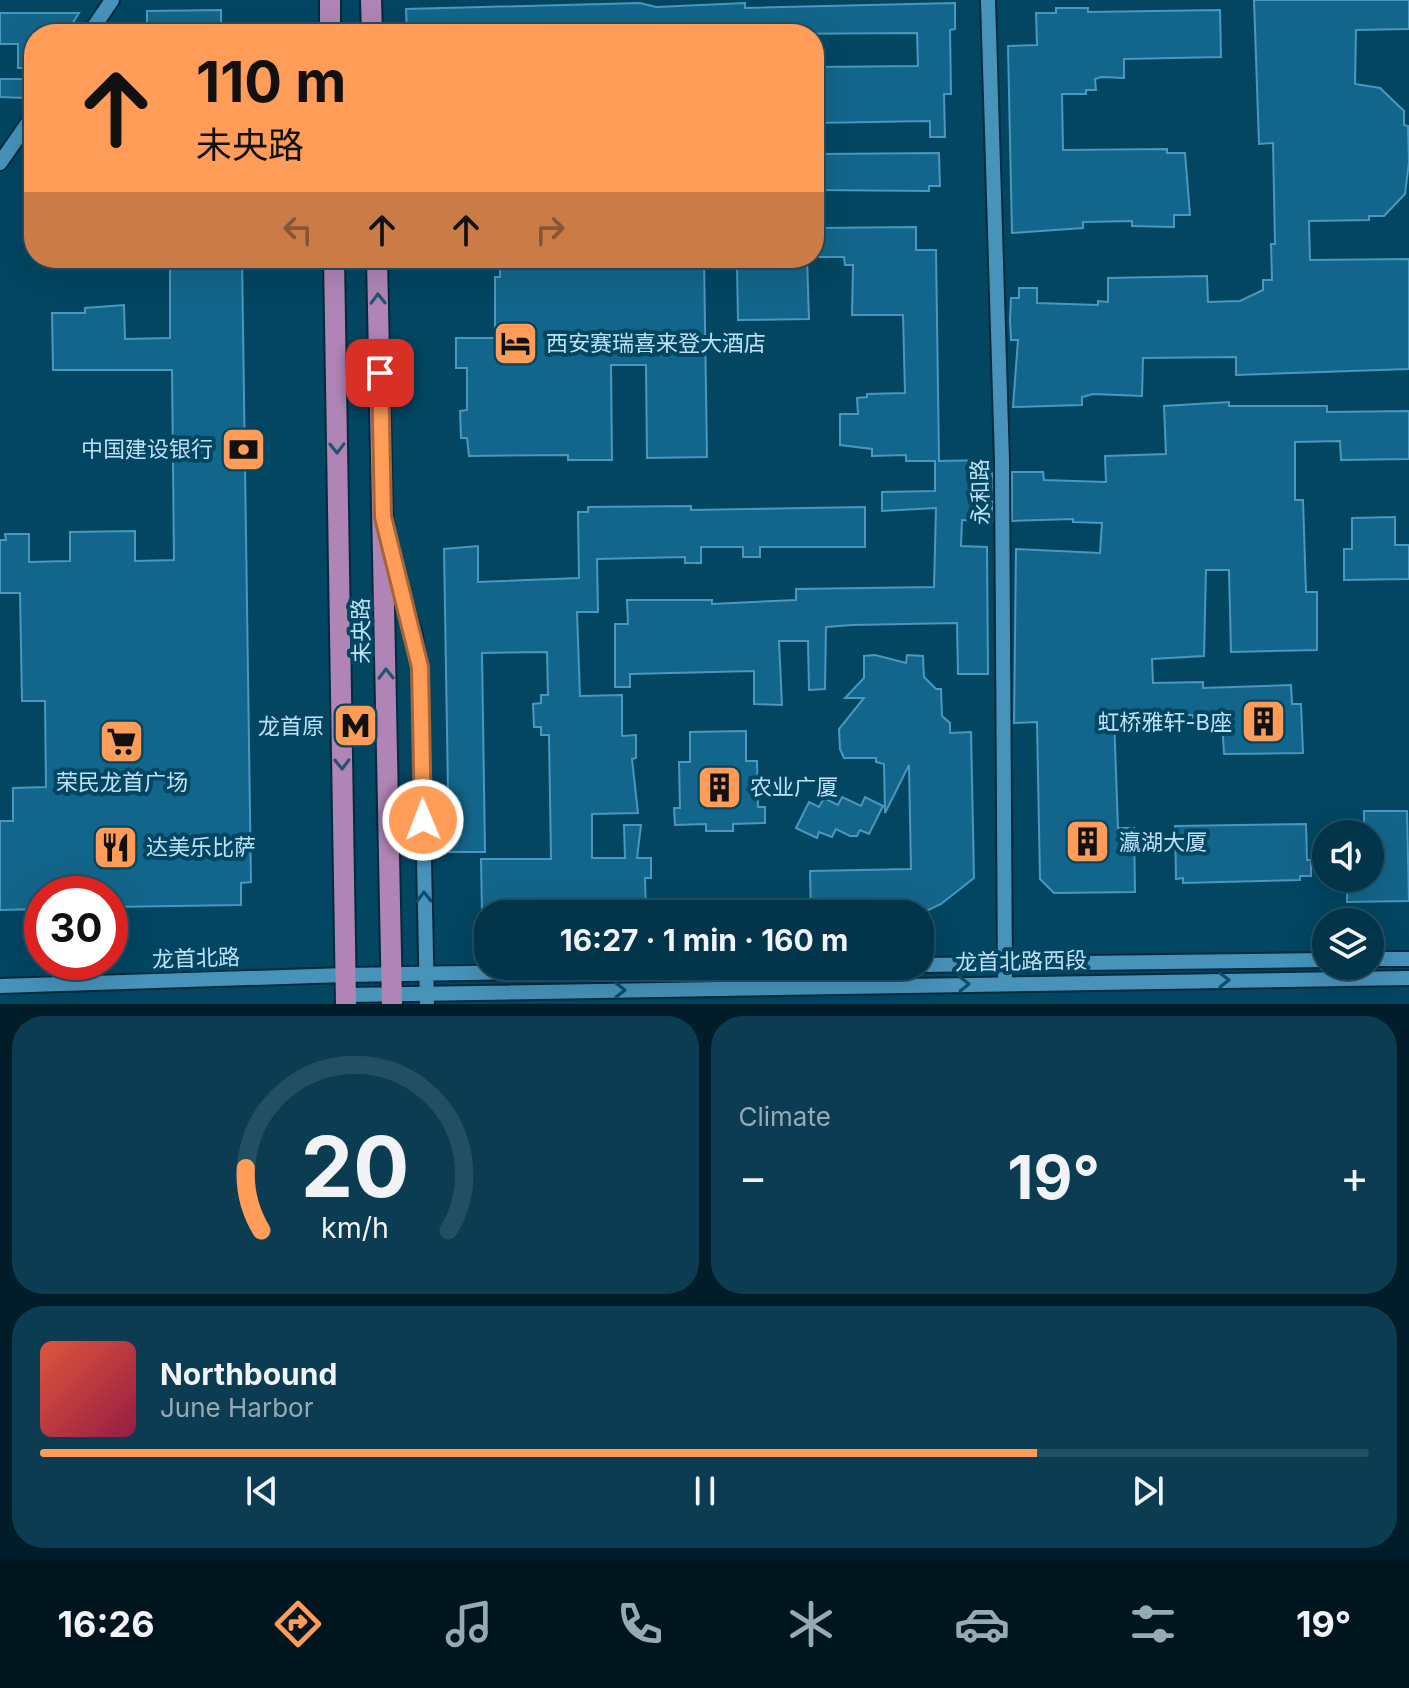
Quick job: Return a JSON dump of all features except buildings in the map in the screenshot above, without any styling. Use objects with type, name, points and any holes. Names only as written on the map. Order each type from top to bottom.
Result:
[{"type":"main road","points":[[330,0],[330,24]]},
{"type":"main road","points":[[371,0],[372,24]]},
{"type":"main road","name":"未央路","points":[[334,268],[346,991]]},
{"type":"main road","name":"未央路","points":[[377,268],[392,991]]},
{"type":"street","points":[[96,24],[112,0]]},
{"type":"street","name":"永和路","points":[[988,0],[1002,461],[1005,984]]},
{"type":"street","points":[[0,163],[24,128]]},
{"type":"street","points":[[383,517],[420,667],[427,999]]},
{"type":"street","points":[[1384,959],[1409,959]]},
{"type":"street","name":"龙首北路西段","points":[[934,965],[1312,960]]},
{"type":"street","name":"龙首北路西段","points":[[392,991],[426,975],[474,974]]},
{"type":"street","name":"龙首北路西段","points":[[346,991],[392,991],[427,999],[1005,984],[1409,978]]},
{"type":"street","name":"龙首北路","points":[[0,986],[346,991]]},
{"type":"place","name":"西安赛瑞喜来登大酒店","points":[[515,343]]},
{"type":"place","name":"中国建设银行","points":[[244,449]]},
{"type":"place","name":"虹桥雅轩-B座","points":[[1263,722]]},
{"type":"place","name":"龙首原","points":[[355,726]]},
{"type":"place","name":"荣民龙首广场","points":[[122,741]]},
{"type":"place","name":"农业广厦","points":[[719,787]]},
{"type":"place","name":"瀛湖大厦","points":[[1088,842]]},
{"type":"place","name":"达美乐比萨","points":[[115,847]]},
{"type":"route","points":[[380,373],[383,517],[388,546],[415,636],[420,667],[423,820]]}]
